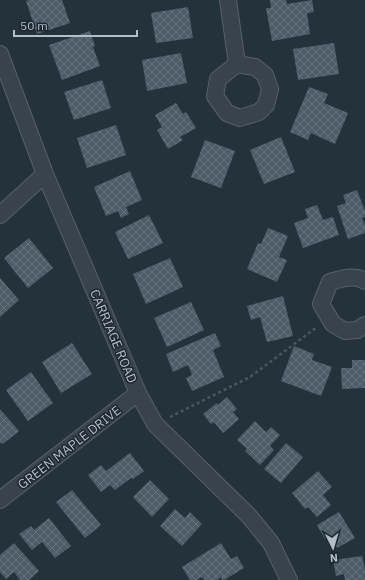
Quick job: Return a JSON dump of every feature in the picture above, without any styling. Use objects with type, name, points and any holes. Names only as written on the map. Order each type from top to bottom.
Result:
[{"type":"street","points":[[228,0],[237,64]]},
{"type":"street","name":"CARRIAGE ROAD","points":[[0,54],[45,174],[138,393],[155,424],[249,516],[271,543],[289,580]]},
{"type":"street","points":[[0,215],[45,174]]},
{"type":"street","points":[[365,281],[360,278],[346,278],[330,282],[321,304],[333,324],[345,331],[357,330],[365,325]]},
{"type":"street","name":"GREEN MAPLE DRIVE","points":[[0,500],[138,393]]},
{"type":"path","points":[[155,424],[250,377],[319,325],[321,304]]},
{"type":"building","points":[[62,0],[70,23],[37,34],[26,1]]},
{"type":"building","points":[[270,0],[286,0],[287,4],[312,0],[314,12],[307,13],[310,34],[272,41],[266,8],[271,8]]},
{"type":"building","points":[[188,7],[193,38],[156,43],[151,13]]},
{"type":"building","points":[[90,31],[95,46],[93,47],[100,66],[62,80],[49,45]]},
{"type":"building","points":[[334,43],[339,74],[298,80],[293,49]]},
{"type":"building","points":[[181,53],[187,83],[147,91],[142,60]]},
{"type":"building","points":[[102,80],[111,108],[74,120],[64,92]]},
{"type":"building","points":[[309,87],[328,94],[324,103],[348,113],[335,144],[311,133],[308,140],[290,132]]},
{"type":"building","points":[[176,103],[183,114],[186,112],[196,128],[180,137],[183,140],[168,149],[157,130],[162,127],[155,115]]},
{"type":"building","points":[[116,125],[126,155],[87,168],[77,138]]},
{"type":"building","points":[[281,137],[295,172],[264,184],[250,150]]},
{"type":"building","points":[[205,140],[235,151],[221,188],[191,177]]},
{"type":"building","points":[[130,171],[142,200],[126,207],[129,214],[121,218],[118,211],[106,216],[94,187]]},
{"type":"building","points":[[357,190],[365,211],[365,217],[362,218],[365,225],[365,233],[348,239],[337,206],[346,203],[343,195]]},
{"type":"building","points":[[317,205],[323,220],[333,217],[339,235],[303,248],[294,223],[308,218],[305,209]]},
{"type":"building","points":[[149,215],[163,243],[128,259],[115,232]]},
{"type":"building","points":[[268,228],[288,236],[279,257],[287,260],[277,282],[247,269],[258,243],[261,244]]},
{"type":"building","points":[[29,238],[53,268],[28,288],[4,258]]},
{"type":"building","points":[[170,258],[183,287],[146,304],[133,274]]},
{"type":"building","points":[[0,278],[19,300],[0,317]]},
{"type":"building","points":[[283,296],[293,336],[267,342],[260,317],[251,320],[247,306]]},
{"type":"building","points":[[191,302],[204,330],[167,347],[154,318]]},
{"type":"building","points":[[215,333],[221,346],[213,350],[224,377],[192,391],[186,378],[192,375],[188,365],[173,372],[166,354]]},
{"type":"building","points":[[72,343],[92,374],[61,393],[42,362]]},
{"type":"building","points":[[294,346],[314,354],[312,360],[332,367],[321,396],[281,381]]},
{"type":"building","points":[[352,360],[365,360],[365,388],[342,389],[341,368],[352,368]]},
{"type":"building","points":[[31,372],[53,403],[28,421],[6,390]]},
{"type":"building","points":[[227,397],[237,409],[233,412],[239,419],[223,433],[214,422],[211,424],[203,414],[217,403],[218,405]]},
{"type":"building","points":[[0,409],[19,431],[3,444],[2,442],[0,444]]},
{"type":"building","points":[[255,421],[266,432],[271,427],[280,435],[270,446],[274,450],[260,465],[245,451],[247,449],[237,440]]},
{"type":"building","points":[[286,443],[303,457],[281,483],[264,469]]},
{"type":"building","points":[[130,453],[144,471],[133,479],[131,478],[115,490],[110,485],[101,492],[88,475],[101,465],[106,471]]},
{"type":"building","points":[[318,471],[332,487],[323,495],[331,505],[317,517],[308,507],[305,509],[292,493]]},
{"type":"building","points":[[150,480],[169,499],[152,517],[133,497]]},
{"type":"building","points":[[72,490],[101,525],[85,538],[56,502]]},
{"type":"building","points":[[175,509],[185,518],[190,512],[202,524],[182,546],[160,526]]},
{"type":"building","points":[[339,512],[355,538],[337,548],[330,536],[325,539],[317,525]]},
{"type":"building","points":[[49,518],[71,546],[55,558],[42,542],[32,550],[19,534],[31,526],[34,530]]},
{"type":"building","points":[[14,543],[39,571],[29,580],[20,580],[14,572],[6,579],[0,572],[0,555]]},
{"type":"building","points":[[221,543],[231,559],[237,556],[244,568],[224,580],[222,580],[221,577],[217,580],[205,580],[201,577],[197,580],[190,580],[182,567]]},
{"type":"building","points":[[362,556],[365,569],[365,580],[345,580],[344,574],[336,576],[333,560]]}]
